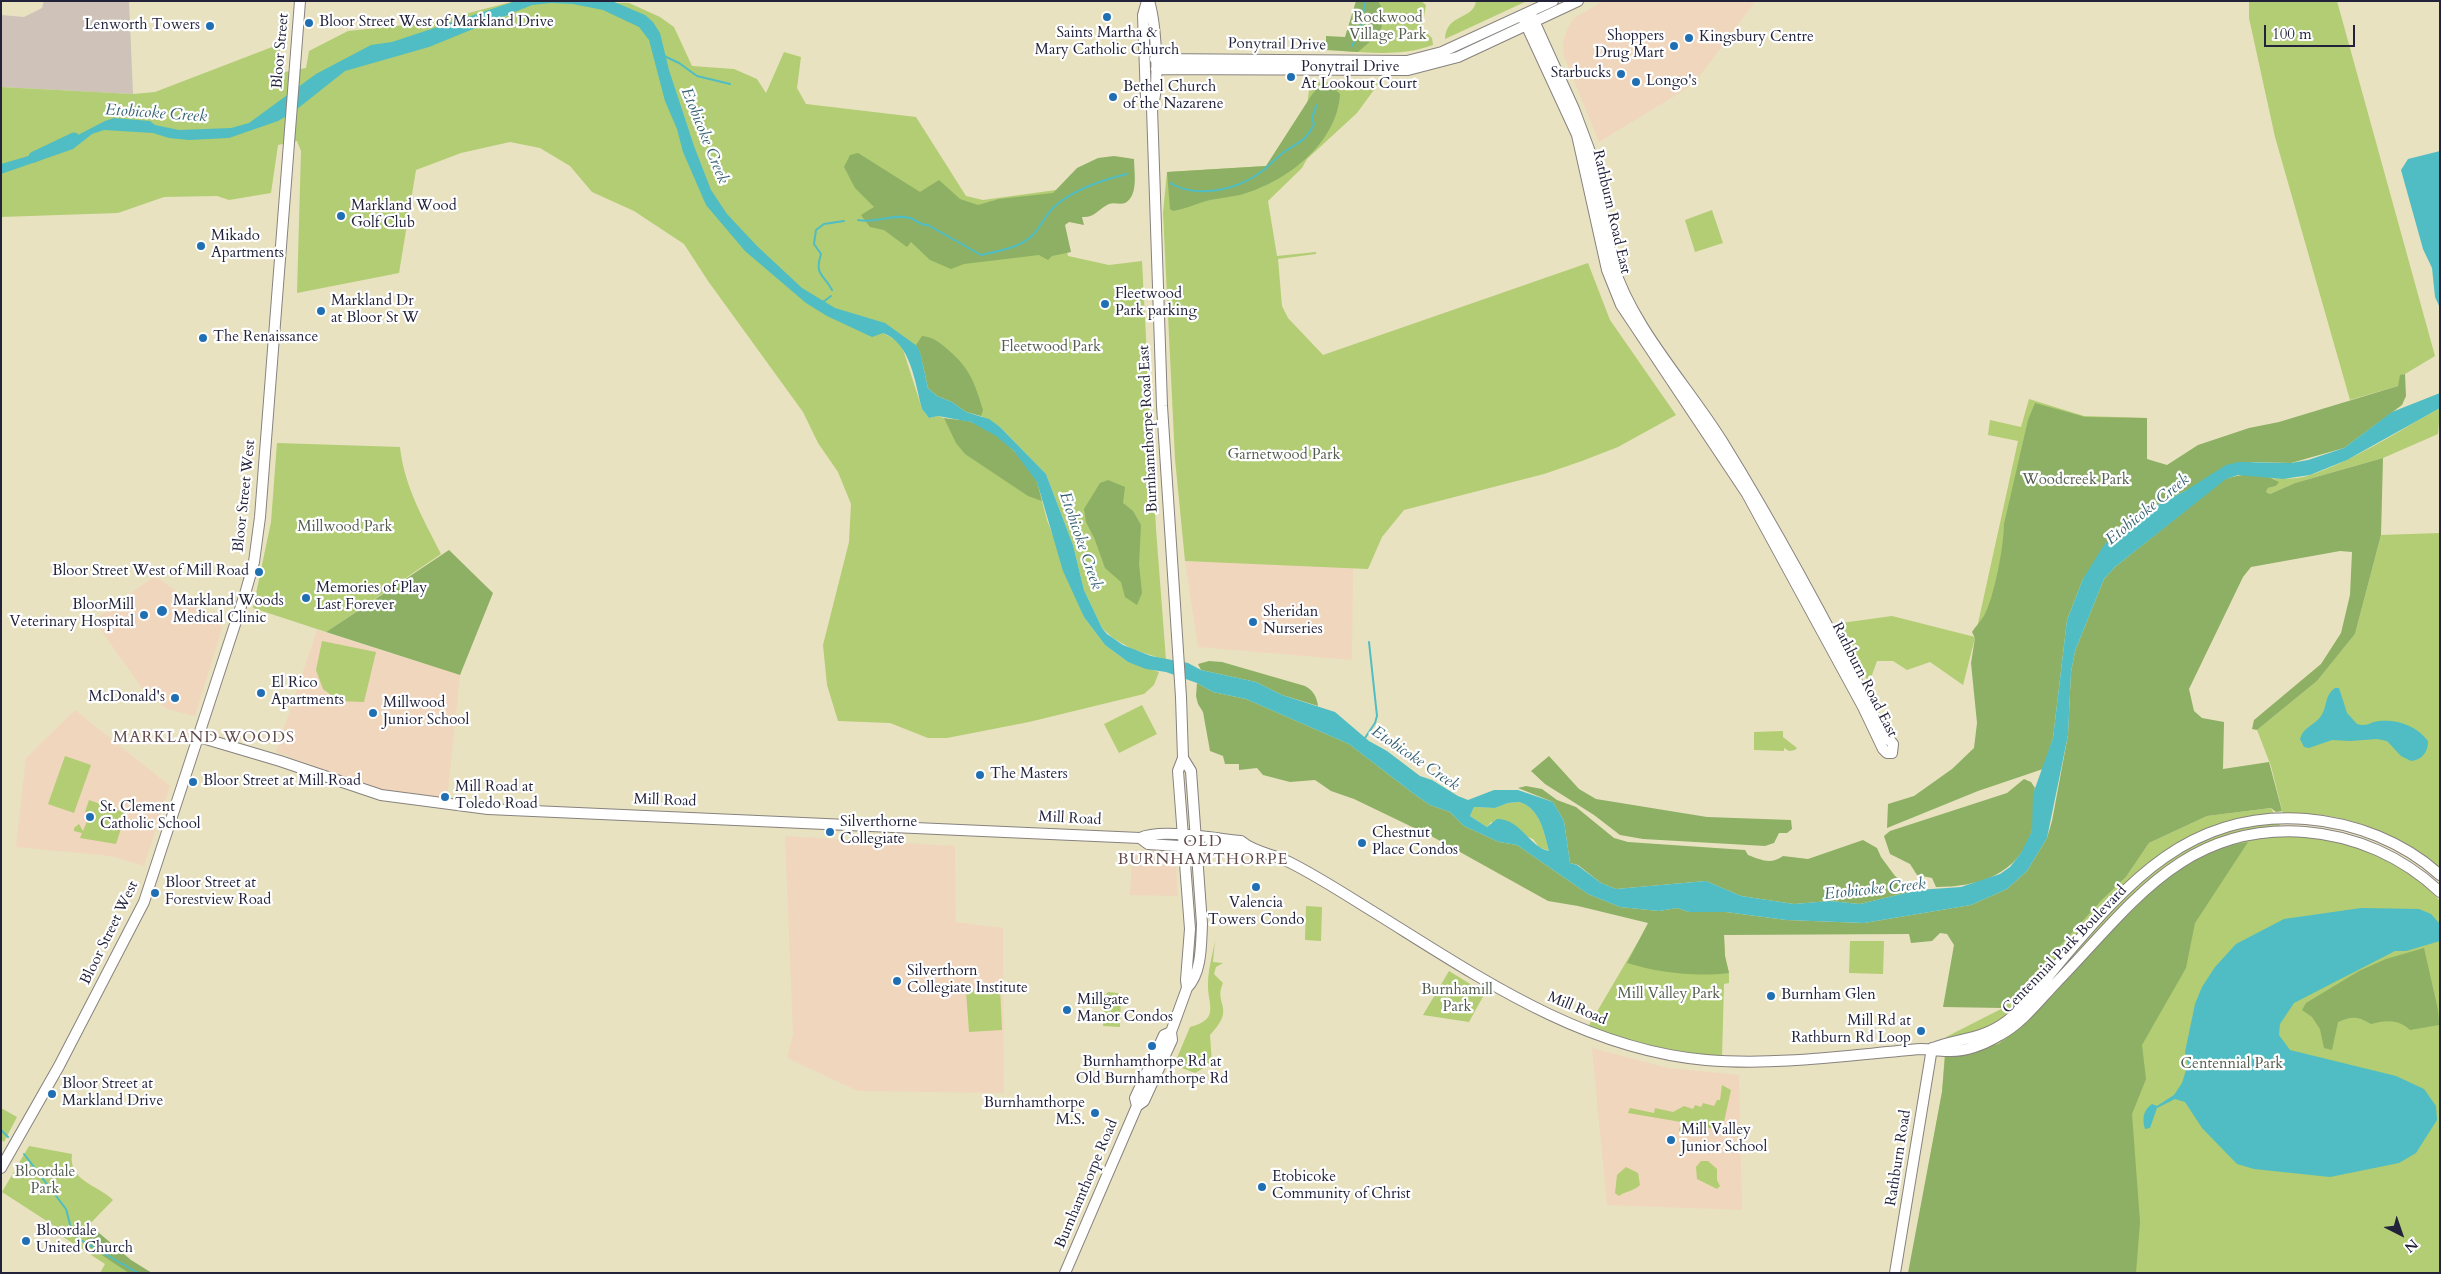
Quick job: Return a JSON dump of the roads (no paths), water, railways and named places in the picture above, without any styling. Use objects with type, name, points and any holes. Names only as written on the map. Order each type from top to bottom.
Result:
[{"type":"street","name":"Bloor Street","points":[[291,104],[300,1]]},
{"type":"street","name":"Burnhamthorpe Road East","points":[[1148,1],[1153,15],[1155,64],[1156,98],[1152,108],[1162,406],[1182,696],[1183,752]]},
{"type":"street","name":"Burnhamthorpe Road East","points":[[1148,1],[1143,15],[1146,98],[1152,108]]},
{"type":"street","points":[[1530,17],[1553,1]]},
{"type":"street","points":[[1530,17],[1578,1]]},
{"type":"street","name":"Ponytrail Drive","points":[[1155,64],[1406,61],[1442,52],[1530,17]]},
{"type":"street","name":"Rathburn Road East","points":[[1530,17],[1586,142],[1613,264],[1630,307],[1719,437],[1774,528],[1882,730],[1893,744],[1892,753],[1887,753],[1883,749],[1863,708],[1747,494],[1621,305],[1607,270],[1586,167],[1577,135],[1530,17]]},
{"type":"street","name":"Bloor Street West","points":[[1,1168],[144,902],[245,594],[257,544],[289,154],[291,104]]},
{"type":"street","name":"Mill Road","points":[[199,737],[280,761],[382,795],[426,803],[498,810],[1140,838],[1148,834],[1182,835],[1194,842]]},
{"type":"street","name":"Burnhamthorpe Road","points":[[1183,752],[1178,771],[1190,929],[1186,980],[1188,988]]},
{"type":"street","name":"Burnhamthorpe Road","points":[[1065,1273],[1137,1106],[1144,1101],[1172,1040],[1171,1032],[1188,988],[1194,982],[1201,949],[1202,924],[1194,842],[1191,771],[1183,752]]},
{"type":"street","name":"Centennial Park Boulevard","points":[[1932,1048],[1984,1035],[2014,1015],[2092,925],[2138,877],[2178,848],[2211,832],[2254,821],[2279,818],[2335,823],[2386,839],[2410,853],[2440,875]]},
{"type":"street","name":"Centennial Park Boulevard","points":[[1932,1048],[1947,1052],[1972,1048],[1986,1043],[2012,1028],[2146,887],[2186,859],[2230,840],[2256,834],[2294,831],[2349,840],[2368,846],[2400,862],[2440,892]]},
{"type":"street","name":"Mill Road","points":[[1140,838],[1148,844],[1183,846],[1194,842],[1242,841],[1249,848],[1290,862],[1522,1001],[1563,1021],[1638,1048],[1705,1060],[1755,1063],[1932,1048]]},
{"type":"street","name":"Rathburn Road","points":[[1896,1273],[1932,1048]]},
{"type":"water","name":"Etobicoke Creek","points":[[516,1],[612,1],[645,15],[653,22],[660,33],[669,70],[694,146],[711,190],[727,214],[757,246],[802,288],[835,308],[885,323],[917,346],[928,388],[937,396],[952,402],[966,412],[989,419],[1000,427],[1046,474],[1073,545],[1084,590],[1102,628],[1107,634],[1123,645],[1151,656],[1188,663],[1201,670],[1256,682],[1282,695],[1335,712],[1369,741],[1387,751],[1420,776],[1432,780],[1468,800],[1494,790],[1518,790],[1553,802],[1564,821],[1570,863],[1577,865],[1601,883],[1616,889],[1706,881],[1741,896],[1794,904],[1830,901],[1860,904],[1918,890],[1961,887],[2000,874],[2010,867],[2021,853],[2032,831],[2033,794],[2053,738],[2067,620],[2083,579],[2104,545],[2120,529],[2144,512],[2185,491],[2226,465],[2239,462],[2291,463],[2308,460],[2344,448],[2392,412],[2440,393],[2440,408],[2347,460],[2310,475],[2283,479],[2238,475],[2226,479],[2115,567],[2104,579],[2075,651],[2071,672],[2068,735],[2047,838],[2027,871],[2007,889],[1971,905],[1864,923],[1786,920],[1726,912],[1689,912],[1677,908],[1659,911],[1620,907],[1588,894],[1517,845],[1499,842],[1464,826],[1450,812],[1430,805],[1349,744],[1246,699],[1213,692],[1197,683],[1166,672],[1146,669],[1128,662],[1105,645],[1084,617],[1063,571],[1037,482],[1014,451],[996,436],[971,422],[938,416],[929,418],[922,409],[914,376],[900,345],[883,333],[872,337],[827,316],[806,303],[745,251],[706,205],[683,152],[677,129],[665,101],[649,40],[639,27],[603,10],[573,4],[551,3],[532,5],[429,47],[345,71],[292,113],[278,121],[229,138],[189,140],[169,138],[153,133],[104,130],[92,134],[73,149],[1,174],[1,164],[49,150],[114,118],[150,121],[155,125],[179,130],[231,128],[249,123],[316,74],[371,45],[392,42]],"holes":[[[1519,802],[1526,805],[1540,822],[1549,851],[1536,844],[1512,823],[1497,819],[1487,827],[1470,816],[1474,807],[1495,808],[1508,803]]]},
{"type":"water","points":[[2440,151],[2440,308],[2435,297],[2432,268],[2423,249],[2401,170],[2408,159]]},
{"type":"water","points":[[2335,688],[2339,688],[2347,713],[2357,724],[2364,725],[2379,721],[2393,721],[2400,722],[2418,731],[2428,741],[2424,755],[2411,761],[2401,756],[2387,741],[2377,739],[2332,740],[2309,748],[2304,747],[2300,739],[2302,735],[2321,716],[2329,694]]},
{"type":"water","points":[[2361,908],[2419,909],[2431,914],[2440,924],[2440,941],[2406,951],[2395,951],[2294,1003],[2280,1024],[2279,1035],[2290,1050],[2396,1076],[2424,1089],[2436,1106],[2437,1120],[2416,1153],[2399,1163],[2330,1177],[2254,1169],[2237,1164],[2202,1128],[2185,1102],[2175,1099],[2157,1108],[2150,1128],[2145,1129],[2144,1118],[2147,1109],[2152,1104],[2157,1106],[2174,1095],[2182,1083],[2188,1064],[2185,1052],[2195,1004],[2202,987],[2215,967],[2236,944],[2284,919]]},
{"type":"waterway","points":[[1352,46],[1361,28],[1365,1]]},
{"type":"waterway","points":[[662,55],[679,63],[697,76],[730,84]]},
{"type":"waterway","points":[[1170,183],[1192,191],[1217,190],[1240,184],[1264,170],[1284,152],[1305,138],[1314,124],[1312,117],[1317,105]]},
{"type":"waterway","name":"Etobicoke Creek","points":[[34,157],[74,138]]},
{"type":"waterway","points":[[858,220],[910,218],[928,225],[981,255],[1008,248],[1027,240],[1035,233],[1053,208],[1079,190],[1098,182],[1127,174]]},
{"type":"waterway","points":[[832,290],[819,271],[821,254],[814,244],[816,230],[824,224],[844,221]]},
{"type":"waterway","points":[[823,302],[831,296]]},
{"type":"waterway","points":[[1365,738],[1375,723],[1377,716],[1369,642]]},
{"type":"waterway","points":[[1,1130],[8,1137]]},
{"type":"waterway","points":[[24,1154],[66,1209],[71,1228],[79,1239],[138,1273]]},
{"type":"place","name":"Saints Martha & Mary Catholic Church","points":[[1107,17]]},
{"type":"place","name":"Bloor Street West of Markland Drive","points":[[309,23]]},
{"type":"place","name":"Lenworth Towers","points":[[210,26]]},
{"type":"place","name":"Kingsbury Centre","points":[[1689,38]]},
{"type":"place","name":"Shoppers Drug Mart","points":[[1674,46]]},
{"type":"place","name":"Starbucks","points":[[1621,74]]},
{"type":"place","name":"Ponytrail Drive At Lookout Court","points":[[1291,77]]},
{"type":"place","name":"Longo's","points":[[1636,82]]},
{"type":"place","name":"Bethel Church of the Nazarene","points":[[1113,97]]},
{"type":"place","name":"Markland Wood Golf Club","points":[[341,216]]},
{"type":"place","name":"Mikado Apartments","points":[[201,246]]},
{"type":"place","name":"Fleetwood Park parking","points":[[1105,304]]},
{"type":"place","name":"Markland Dr at Bloor St W","points":[[321,311]]},
{"type":"place","name":"The Renaissance","points":[[203,338]]},
{"type":"place","name":"Bloor Street West of Mill Road","points":[[259,572]]},
{"type":"place","name":"Memories of Play Last Forever","points":[[306,598]]},
{"type":"place","name":"Markland Woods Medical Clinic","points":[[162,611]]},
{"type":"place","name":"BloorMill Veterinary Hospital","points":[[144,615]]},
{"type":"place","name":"Sheridan Nurseries","points":[[1253,622]]},
{"type":"place","name":"El Rico Apartments","points":[[261,693]]},
{"type":"place","name":"McDonald's","points":[[175,698]]},
{"type":"place","name":"Millwood Junior School","points":[[373,713]]},
{"type":"place","name":"The Masters","points":[[980,775]]},
{"type":"place","name":"Bloor Street at Mill Road","points":[[193,782]]},
{"type":"place","name":"Mill Road at Toledo Road","points":[[445,797]]},
{"type":"place","name":"St. Clement Catholic School","points":[[90,817]]},
{"type":"place","name":"Silverthorne Collegiate","points":[[830,832]]},
{"type":"place","name":"Chestnut Place Condos","points":[[1362,843]]},
{"type":"place","name":"Valencia Towers Condo","points":[[1256,887]]},
{"type":"place","name":"Bloor Street at Forestview Road","points":[[155,893]]},
{"type":"place","name":"Silverthorn Collegiate Institute","points":[[897,981]]},
{"type":"place","name":"Burnham Glen","points":[[1771,996]]},
{"type":"place","name":"Millgate Manor Condos","points":[[1067,1010]]},
{"type":"place","name":"Mill Rd at Rathburn Rd Loop","points":[[1921,1031]]},
{"type":"place","name":"Burnhamthorpe Rd at Old Burnhamthorpe Rd","points":[[1152,1046]]},
{"type":"place","name":"Bloor Street at Markland Drive","points":[[52,1094]]},
{"type":"place","name":"Burnhamthorpe M.S.","points":[[1095,1113]]},
{"type":"place","name":"Mill Valley Junior School","points":[[1671,1140]]},
{"type":"place","name":"Etobicoke Community of Christ","points":[[1262,1187]]},
{"type":"place","name":"Bloordale United Church","points":[[26,1241]]},
{"type":"district","name":"MARKLAND WOODS","points":[[204,738]]},
{"type":"district","name":"OLD BURNHAMTHORPE","points":[[1203,851]]},
{"type":"park label","name":"Rockwood Village Park","points":[[1388,28]]},
{"type":"park label","name":"Fleetwood Park","points":[[1051,348]]},
{"type":"park label","name":"Garnetwood Park","points":[[1284,456]]},
{"type":"park label","name":"Woodcreek Park","points":[[2076,481]]},
{"type":"park label","name":"Millwood Park","points":[[345,528]]},
{"type":"park label","name":"Mill Valley Park","points":[[1669,995]]},
{"type":"park label","name":"Burnhamill Park","points":[[1457,1000]]},
{"type":"park label","name":"Centennial Park","points":[[2232,1065]]},
{"type":"park label","name":"Bloordale Park","points":[[45,1182]]}]
